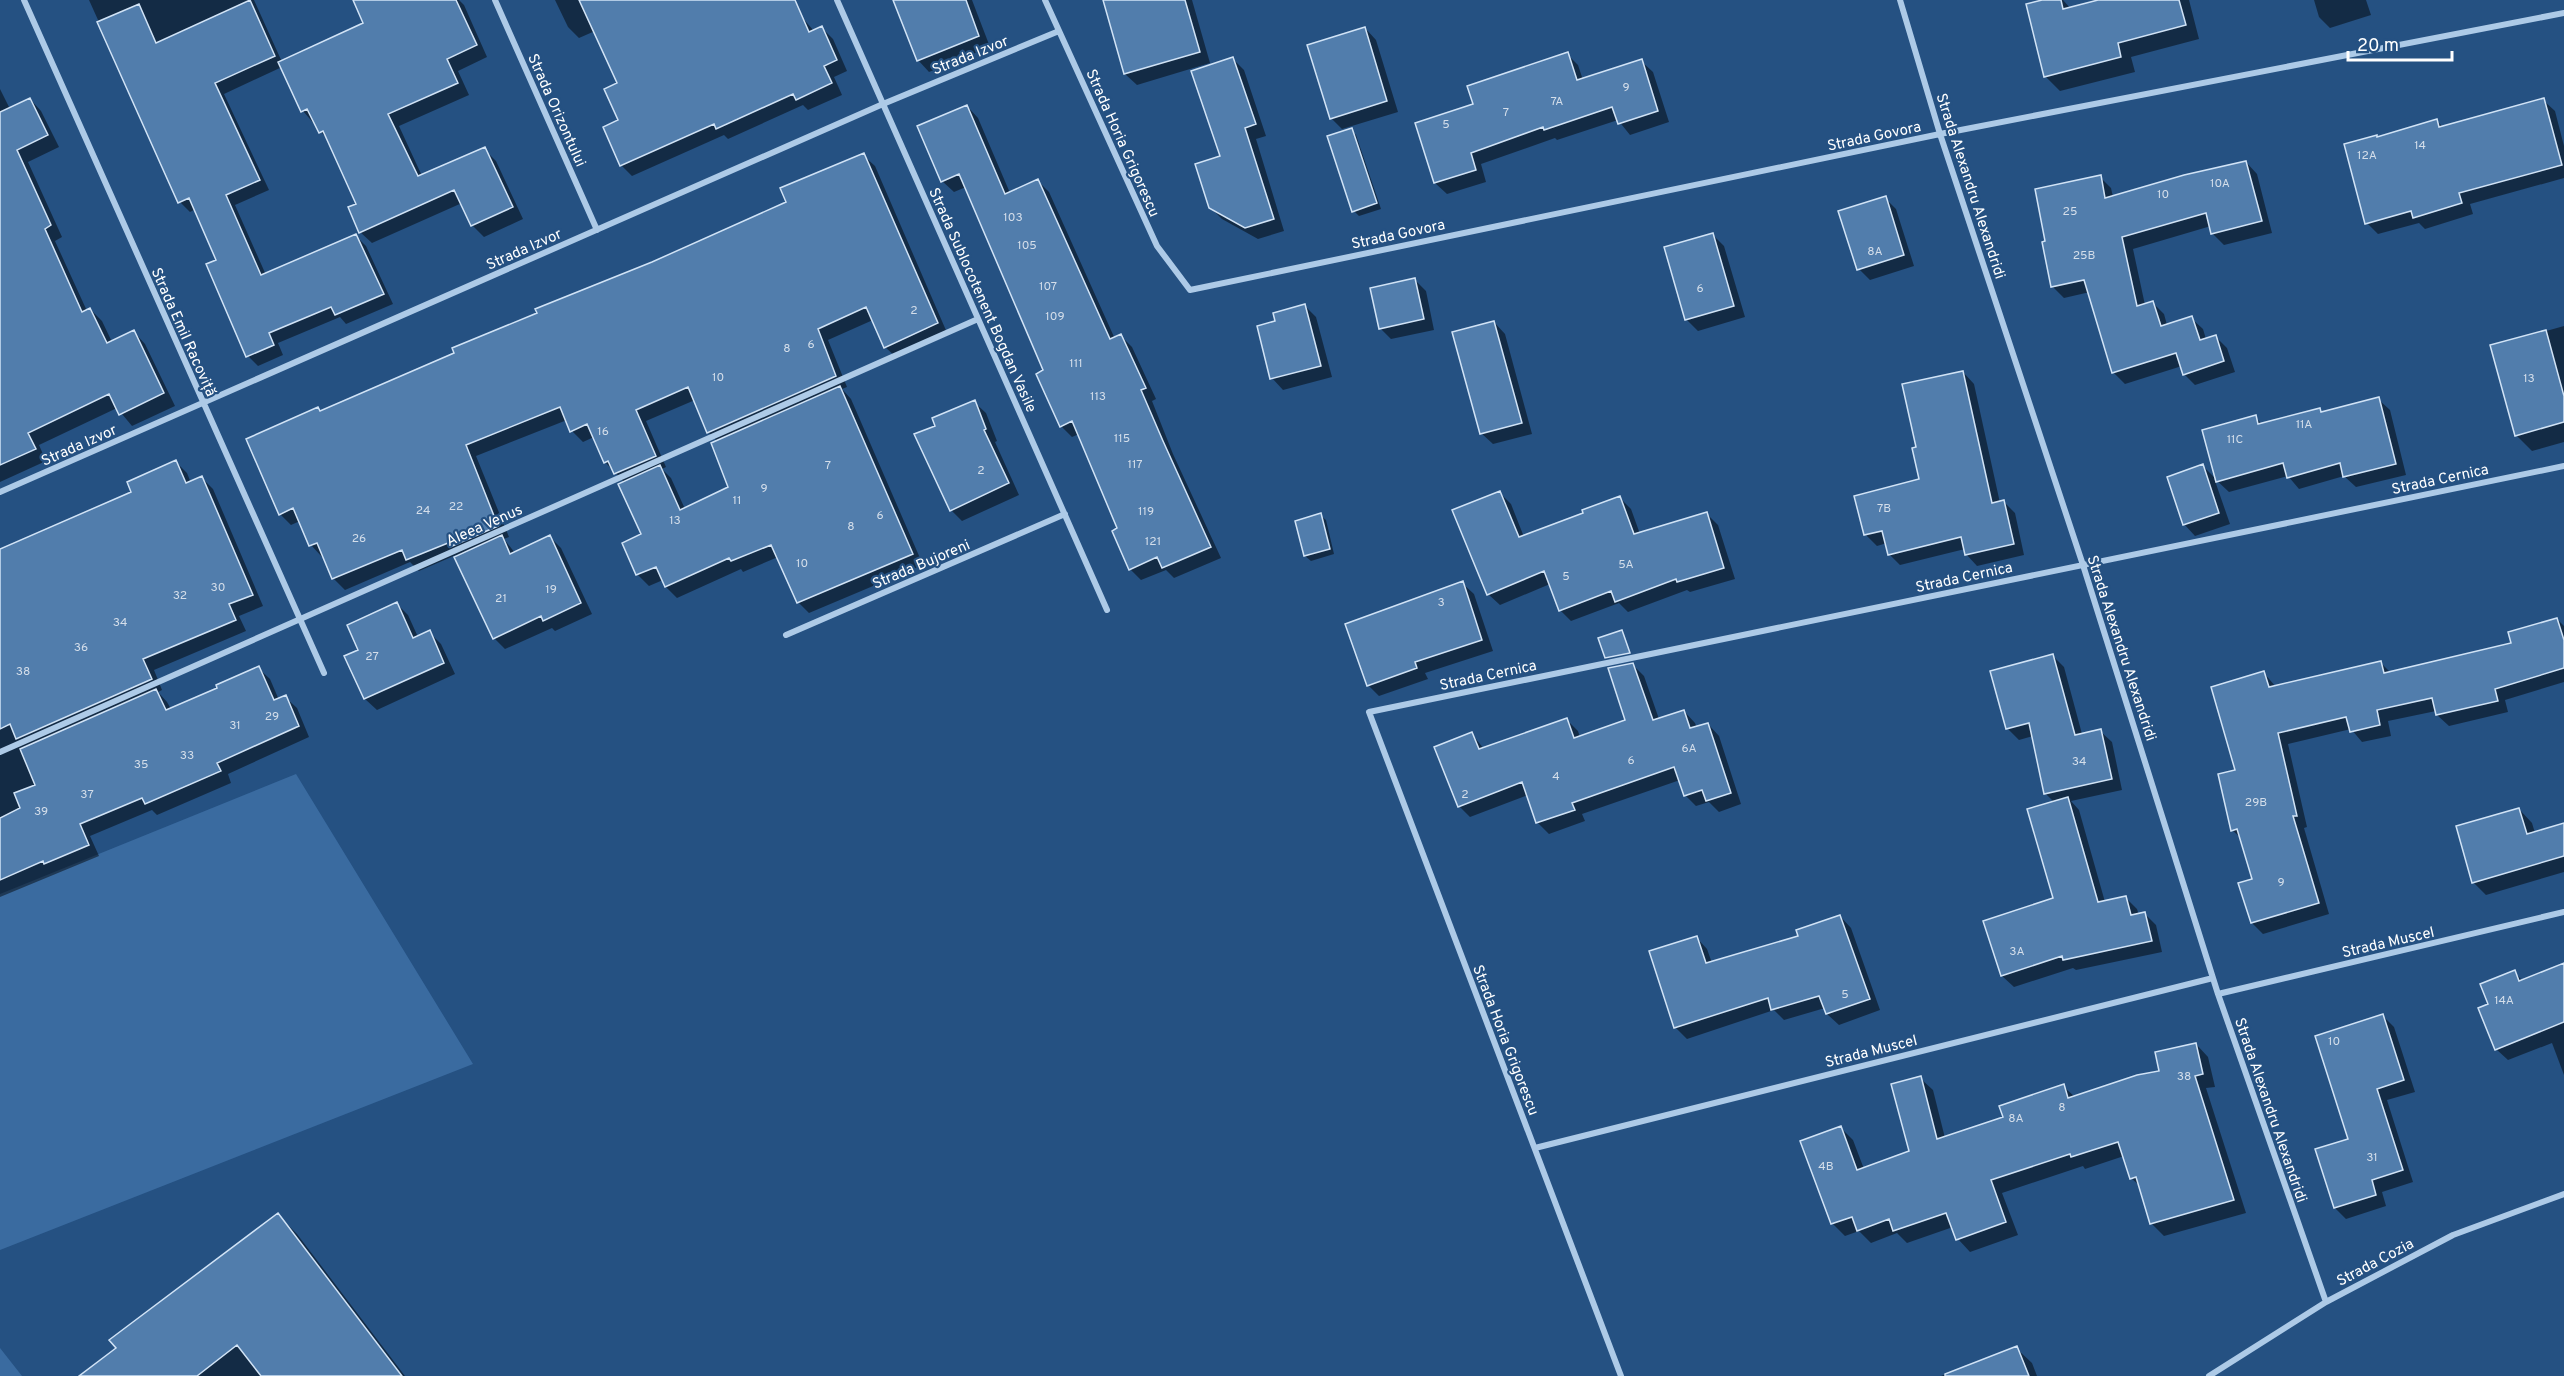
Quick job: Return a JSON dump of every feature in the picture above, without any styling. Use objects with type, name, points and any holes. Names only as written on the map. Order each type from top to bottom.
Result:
[{"type":"street","name":"Strada Emil Racoviță","points":[[24,0],[324,674]]},
{"type":"street","name":"Strada Orizontului","points":[[495,0],[597,230]]},
{"type":"street","name":"Strada Sublocotenent Bogdan Vasile","points":[[837,0],[1107,610]]},
{"type":"street","name":"Strada Horia Grigorescu","points":[[1045,0],[1157,246],[1190,290]]},
{"type":"street","name":"Strada Alexandru Alexandridi","points":[[1900,0],[1940,134],[2083,565],[2218,994],[2326,1302]]},
{"type":"street","name":"Strada Govora","points":[[1190,290],[1940,134],[2564,13]]},
{"type":"street","name":"Strada Izvor","points":[[0,492],[883,104],[1059,31]]},
{"type":"street","name":"Aleea Venus","points":[[0,752],[978,319]]},
{"type":"street","name":"Strada Cernica","points":[[1369,712],[2564,466]]},
{"type":"street","name":"Strada Bujoreni","points":[[786,635],[1065,514]]},
{"type":"street","name":"Strada Horia Grigorescu","points":[[1369,712],[1621,1376]]},
{"type":"street","name":"Strada Muscel","points":[[2218,994],[2564,912]]},
{"type":"street","name":"Strada Muscel","points":[[1534,1148],[2213,978]]},
{"type":"street","name":"Strada Cozia","points":[[2209,1376],[2326,1302],[2453,1235],[2564,1194]]},
{"type":"shaded area","points":[[296,774],[473,1064],[0,1250],[0,894]]},
{"type":"shaded area","points":[[0,1348],[22,1376],[0,1376]]},
{"type":"building","points":[[250,0],[275,56],[215,83],[260,180],[226,195],[261,275],[356,234],[384,294],[335,315],[331,307],[269,333],[274,345],[246,357],[206,264],[216,260],[189,198],[178,203],[97,22],[139,4],[156,43]]},
{"type":"building","points":[[353,0],[456,0],[477,45],[447,59],[458,83],[388,114],[418,176],[485,147],[513,207],[471,226],[454,190],[359,233],[348,207],[356,204],[323,131],[319,133],[307,109],[301,112],[278,62],[363,23]]},
{"type":"building","points":[[579,0],[795,0],[809,32],[822,26],[837,60],[824,66],[832,83],[796,100],[793,94],[716,129],[714,124],[620,166],[603,127],[618,120],[604,89],[617,83]]},
{"type":"building","points":[[893,0],[966,0],[979,36],[917,61]]},
{"type":"building","points":[[1103,0],[1185,0],[1200,52],[1124,74]]},
{"type":"building","points":[[2042,0],[2061,0],[2063,9],[2098,0],[2179,0],[2186,25],[2118,43],[2121,57],[2044,77],[2026,4]]},
{"type":"building","points":[[1365,27],[1387,101],[1330,119],[1307,45]]},
{"type":"building","points":[[1568,52],[1577,80],[1642,59],[1658,111],[1618,124],[1612,107],[1544,130],[1543,127],[1471,153],[1476,170],[1434,183],[1415,123],[1473,104],[1467,86]]},
{"type":"building","points":[[1233,57],[1256,124],[1245,128],[1274,219],[1245,228],[1209,208],[1195,164],[1220,156],[1191,71]]},
{"type":"building","points":[[30,98],[48,135],[17,150],[51,225],[45,229],[82,312],[90,308],[107,343],[134,330],[164,393],[119,415],[109,394],[28,433],[36,449],[0,465],[0,112]]},
{"type":"building","points":[[2544,98],[2562,165],[2459,193],[2462,203],[2413,218],[2411,211],[2365,224],[2344,144],[2377,135],[2377,137],[2437,119],[2439,127]]},
{"type":"building","points":[[967,105],[1005,194],[1038,179],[1110,339],[1121,334],[1146,388],[1141,390],[1211,547],[1162,568],[1157,557],[1129,570],[1112,531],[1117,528],[1072,421],[1060,427],[1036,374],[1043,370],[959,174],[941,182],[917,126]]},
{"type":"building","points":[[1352,128],[1377,203],[1352,212],[1327,136]]},
{"type":"building","points":[[864,153],[938,323],[884,348],[866,307],[818,329],[836,376],[707,433],[688,387],[636,410],[656,456],[614,474],[608,461],[604,463],[587,424],[570,432],[560,407],[466,445],[498,526],[450,547],[448,543],[406,560],[402,550],[332,579],[317,543],[309,546],[293,508],[279,515],[246,439],[318,407],[320,411],[454,353],[452,348],[537,313],[535,309],[652,262],[786,202],[780,188]]},
{"type":"building","points":[[2246,161],[2262,221],[2211,234],[2206,213],[2122,237],[2137,306],[2153,301],[2161,326],[2192,316],[2200,340],[2216,335],[2224,361],[2183,375],[2176,353],[2112,373],[2084,280],[2051,287],[2035,189],[2101,175],[2105,198],[2184,175]]},
{"type":"building","points":[[1886,196],[1904,255],[1857,270],[1838,211]]},
{"type":"building","points":[[1713,233],[1734,306],[1685,320],[1664,247]]},
{"type":"building","points":[[1415,278],[1424,319],[1379,329],[1370,288]]},
{"type":"building","points":[[1305,304],[1321,366],[1270,379],[1257,326],[1275,321],[1273,313]]},
{"type":"building","points":[[1494,321],[1522,423],[1480,434],[1452,332]]},
{"type":"building","points":[[2546,330],[2564,396],[2564,422],[2515,436],[2490,345]]},
{"type":"building","points":[[1963,371],[1992,503],[2004,500],[2014,544],[1965,555],[1961,537],[1888,555],[1882,531],[1864,535],[1854,496],[1919,479],[1912,448],[1916,447],[1902,384]]},
{"type":"building","points":[[840,386],[913,554],[797,603],[771,545],[731,561],[729,558],[665,587],[656,567],[636,575],[622,543],[641,534],[618,484],[660,465],[680,510],[728,487],[711,443]]},
{"type":"building","points":[[2379,397],[2396,464],[2343,477],[2340,463],[2287,478],[2283,463],[2216,482],[2202,430],[2256,415],[2258,424],[2320,408],[2321,412]]},
{"type":"building","points":[[975,400],[986,429],[984,430],[1009,483],[950,511],[914,434],[935,426],[932,418]]},
{"type":"building","points":[[176,460],[186,483],[202,476],[253,595],[229,604],[236,620],[143,659],[152,679],[16,739],[10,724],[0,729],[0,549],[131,492],[127,482]]},
{"type":"building","points":[[2203,464],[2219,513],[2183,525],[2167,477]]},
{"type":"building","points":[[1500,491],[1519,537],[1583,513],[1582,510],[1620,496],[1634,534],[1707,512],[1724,568],[1677,582],[1676,579],[1615,602],[1611,591],[1559,611],[1544,571],[1487,595],[1452,510]]},
{"type":"building","points":[[1321,513],[1330,549],[1304,556],[1295,521]]},
{"type":"building","points":[[502,535],[510,554],[550,535],[581,603],[543,621],[541,616],[493,639],[454,557]]},
{"type":"building","points":[[1463,581],[1482,640],[1415,662],[1417,668],[1367,686],[1345,624]]},
{"type":"building","points":[[397,602],[413,638],[430,630],[444,663],[364,699],[344,656],[358,650],[347,625]]},
{"type":"building","points":[[2557,618],[2564,640],[2564,668],[2495,689],[2498,701],[2436,715],[2432,698],[2377,710],[2380,725],[2350,732],[2346,717],[2278,733],[2297,816],[2293,816],[2319,903],[2251,923],[2238,883],[2252,879],[2237,829],[2231,831],[2218,774],[2235,770],[2211,687],[2264,671],[2269,687],[2381,661],[2384,673],[2511,643],[2508,632]]},
{"type":"building","points":[[1622,630],[1630,653],[1605,658],[1598,638]]},
{"type":"building","points":[[2053,654],[2075,735],[2101,729],[2112,779],[2044,794],[2029,723],[2006,729],[1990,671]]},
{"type":"building","points":[[1633,663],[1653,720],[1684,710],[1690,728],[1708,723],[1731,793],[1706,801],[1702,790],[1684,796],[1674,767],[1572,803],[1575,810],[1536,823],[1522,782],[1458,807],[1434,747],[1472,732],[1479,749],[1567,718],[1574,738],[1625,720],[1608,668]]},
{"type":"building","points":[[259,666],[274,700],[286,695],[299,726],[217,763],[221,771],[145,804],[142,798],[80,824],[89,845],[44,864],[43,861],[0,880],[0,818],[20,808],[14,793],[35,785],[20,749],[156,689],[166,710],[217,688],[216,685]]},
{"type":"building","points":[[2068,797],[2098,902],[2126,896],[2131,915],[2145,912],[2152,941],[2063,960],[2062,956],[2001,976],[1983,921],[2053,898],[2027,809]]},
{"type":"building","points":[[2519,808],[2527,834],[2564,823],[2564,856],[2472,883],[2456,826]]},
{"type":"building","points":[[1840,915],[1870,999],[1826,1014],[1819,996],[1771,1010],[1768,998],[1674,1028],[1649,951],[1697,936],[1706,963],[1798,936],[1796,930]]},
{"type":"building","points":[[2564,963],[2564,1022],[2495,1050],[2478,1008],[2488,1004],[2480,984],[2515,970],[2519,981]]},
{"type":"building","points":[[2383,1014],[2404,1080],[2377,1089],[2403,1170],[2372,1180],[2376,1195],[2334,1208],[2315,1149],[2348,1139],[2315,1036]]},
{"type":"building","points":[[2196,1043],[2203,1074],[2195,1076],[2234,1200],[2150,1224],[2136,1177],[2130,1179],[2118,1142],[2071,1157],[2070,1154],[1991,1180],[2006,1222],[1956,1240],[1946,1213],[1893,1231],[1889,1219],[1857,1231],[1852,1217],[1831,1224],[1800,1141],[1841,1126],[1857,1170],[1909,1151],[1891,1084],[1921,1076],[1937,1139],[2003,1117],[1999,1106],[2064,1084],[2068,1098],[2137,1075],[2159,1071],[2155,1052]]},
{"type":"building","points":[[278,1213],[402,1376],[261,1376],[237,1345],[197,1376],[79,1376],[116,1348],[109,1340]]},
{"type":"building","points":[[2017,1346],[2029,1376],[1945,1376],[1945,1374]]}]
